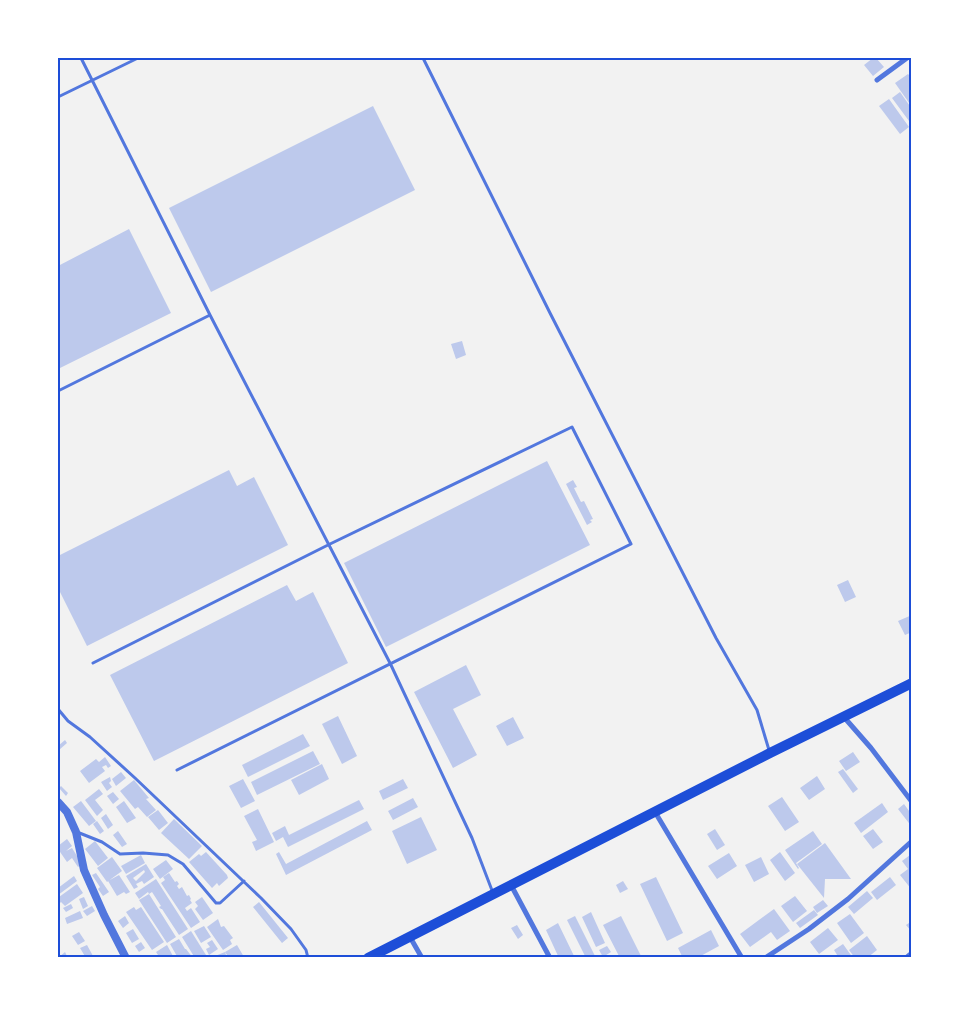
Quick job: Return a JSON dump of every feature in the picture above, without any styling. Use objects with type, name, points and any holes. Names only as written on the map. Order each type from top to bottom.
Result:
[{"type":"highway","points":[[368,958],[843,716],[912,683]]},
{"type":"street","points":[[877,80],[907,58]]},
{"type":"street","points":[[843,716],[871,748],[912,802]]},
{"type":"street","points":[[58,802],[67,812],[76,832],[84,870],[126,958]]},
{"type":"street","points":[[655,812],[742,958]]},
{"type":"street","points":[[765,958],[809,930],[848,899],[912,840]]},
{"type":"street","points":[[511,885],[550,958]]},
{"type":"street","points":[[410,936],[422,958]]},
{"type":"street","points":[[906,958],[912,953]]},
{"type":"lane","points":[[81,58],[210,315],[390,663],[472,838],[494,894]]},
{"type":"lane","points":[[58,97],[138,58]]},
{"type":"lane","points":[[423,58],[550,313],[707,620],[757,710],[770,753]]},
{"type":"lane","points":[[58,391],[210,315]]},
{"type":"lane","points":[[93,663],[330,544],[572,427],[631,544],[177,770]]},
{"type":"lane","points":[[58,709],[68,721],[135,778],[244,881],[291,929],[306,950],[308,958]]},
{"type":"lane","points":[[76,832],[102,842],[120,854],[168,855],[183,864],[216,903],[220,903],[244,881]]},
{"type":"building","points":[[873,58],[876,58],[884,67],[873,76],[864,65]]},
{"type":"building","points":[[908,74],[912,78],[912,107],[895,83]]},
{"type":"building","points":[[900,92],[912,109],[912,120],[909,121],[892,98]]},
{"type":"building","points":[[889,99],[909,127],[900,134],[879,106]]},
{"type":"building","points":[[373,106],[415,190],[211,292],[169,208]]},
{"type":"building","points":[[129,229],[171,313],[58,369],[58,266]]},
{"type":"building","points":[[462,341],[466,355],[456,359],[451,344]]},
{"type":"building","points":[[547,461],[590,545],[386,647],[344,563]]},
{"type":"building","points":[[229,470],[237,486],[254,477],[288,545],[87,646],[58,588],[58,556]]},
{"type":"building","points":[[573,480],[577,487],[574,488],[581,502],[584,501],[593,519],[587,525],[566,484]]},
{"type":"building","points":[[848,580],[856,597],[845,602],[837,585]]},
{"type":"building","points":[[287,585],[296,601],[313,592],[348,663],[154,761],[110,675]]},
{"type":"building","points":[[912,615],[912,632],[905,635],[898,621]]},
{"type":"building","points":[[466,665],[481,695],[453,709],[477,755],[453,768],[414,692]]},
{"type":"building","points":[[338,716],[357,756],[342,764],[322,724]]},
{"type":"building","points":[[513,717],[524,738],[507,746],[496,726]]},
{"type":"building","points":[[303,734],[310,746],[248,777],[242,765]]},
{"type":"building","points":[[65,740],[67,743],[59,750],[58,746]]},
{"type":"building","points":[[313,751],[320,764],[257,795],[251,782]]},
{"type":"building","points":[[853,752],[860,762],[846,771],[839,761]]},
{"type":"building","points":[[105,757],[111,766],[108,768],[106,765],[102,767],[105,771],[89,783],[80,771],[96,759],[99,762]]},
{"type":"building","points":[[322,764],[329,779],[299,795],[291,780]]},
{"type":"building","points":[[843,769],[858,789],[853,793],[838,772]]},
{"type":"building","points":[[121,772],[126,778],[116,786],[112,779]]},
{"type":"building","points":[[817,776],[825,789],[809,800],[800,788]]},
{"type":"building","points":[[110,777],[111,781],[109,783],[112,787],[107,791],[101,782]]},
{"type":"building","points":[[243,779],[255,801],[241,808],[229,786]]},
{"type":"building","points":[[403,779],[408,788],[383,800],[379,791]]},
{"type":"building","points":[[134,780],[149,798],[146,799],[156,810],[147,817],[138,807],[135,809],[120,791]]},
{"type":"building","points":[[61,786],[68,793],[66,796],[59,788]]},
{"type":"building","points":[[99,789],[103,794],[95,800],[103,810],[97,816],[85,800]]},
{"type":"building","points":[[113,792],[119,799],[113,804],[107,796]]},
{"type":"building","points":[[782,797],[799,822],[785,831],[768,806]]},
{"type":"building","points":[[413,798],[418,807],[393,820],[388,811]]},
{"type":"building","points":[[359,800],[364,809],[288,847],[283,837],[276,841],[272,833],[285,826],[289,835]]},
{"type":"building","points":[[81,801],[96,821],[89,826],[73,807]]},
{"type":"building","points":[[124,801],[136,818],[127,823],[116,807]]},
{"type":"building","points":[[882,803],[888,812],[861,833],[854,823]]},
{"type":"building","points":[[904,804],[912,815],[912,827],[898,809]]},
{"type":"building","points":[[258,809],[274,842],[256,851],[252,842],[257,840],[244,816]]},
{"type":"building","points":[[158,810],[168,823],[159,830],[148,817]]},
{"type":"building","points":[[106,814],[113,825],[108,829],[101,818]]},
{"type":"building","points":[[421,817],[437,850],[407,864],[392,831]]},
{"type":"building","points":[[174,819],[202,846],[189,859],[161,833]]},
{"type":"building","points":[[97,821],[104,831],[100,834],[93,824]]},
{"type":"building","points":[[367,821],[372,830],[286,875],[276,854],[279,852],[286,864]]},
{"type":"building","points":[[715,829],[725,845],[717,850],[707,834]]},
{"type":"building","points":[[873,829],[883,842],[873,849],[863,836]]},
{"type":"building","points":[[118,831],[127,844],[122,847],[113,835]]},
{"type":"building","points":[[813,831],[822,844],[796,863],[798,869],[785,850]]},
{"type":"building","points":[[67,839],[72,846],[66,851],[72,848],[82,864],[78,867],[72,858],[67,862],[58,849],[58,846]]},
{"type":"building","points":[[95,841],[108,858],[98,866],[85,849]]},
{"type":"building","points":[[825,843],[851,879],[825,879],[824,898],[797,864]]},
{"type":"building","points":[[206,852],[228,878],[219,886],[217,883],[212,888],[189,862],[199,854],[201,856]]},
{"type":"building","points":[[780,852],[795,873],[785,881],[770,860]]},
{"type":"building","points":[[729,853],[737,866],[717,879],[708,866]]},
{"type":"building","points":[[141,855],[145,863],[126,874],[121,866]]},
{"type":"building","points":[[910,855],[912,858],[910,865],[912,866],[912,890],[900,875],[908,869],[902,861]]},
{"type":"building","points":[[112,857],[122,871],[107,882],[97,868]]},
{"type":"building","points":[[761,857],[769,874],[754,882],[745,865]]},
{"type":"building","points":[[166,860],[173,869],[160,879],[153,869]]},
{"type":"building","points":[[146,864],[154,877],[144,884],[142,881],[136,884],[138,887],[134,889],[126,876]],"holes":[[[144,870],[145,872],[136,881],[133,878]]]},
{"type":"building","points":[[96,873],[109,892],[103,896],[98,889],[100,887],[92,875]]},
{"type":"building","points":[[169,873],[175,882],[177,881],[179,884],[177,886],[179,889],[182,887],[191,899],[192,903],[185,908],[187,911],[191,908],[200,922],[191,928],[161,883],[165,880],[163,877]]},
{"type":"building","points":[[119,875],[130,892],[126,894],[124,892],[117,896],[108,881]]},
{"type":"building","points":[[74,876],[77,881],[58,895],[58,888]]},
{"type":"building","points":[[656,877],[683,933],[667,941],[640,884]]},
{"type":"building","points":[[890,877],[896,885],[877,900],[871,892]]},
{"type":"building","points":[[156,879],[188,929],[179,935],[159,907],[161,906],[152,892],[149,894],[148,892],[139,899],[135,893]]},
{"type":"building","points":[[623,881],[628,889],[620,893],[616,885]]},
{"type":"building","points":[[77,884],[83,893],[65,906],[61,902],[58,905],[58,895],[59,897]]},
{"type":"building","points":[[867,891],[873,898],[854,914],[848,907]]},
{"type":"building","points":[[149,894],[176,937],[167,943],[139,900]]},
{"type":"building","points":[[795,896],[807,911],[793,922],[781,906]]},
{"type":"building","points":[[84,897],[88,906],[83,909],[79,899]]},
{"type":"building","points":[[202,897],[213,913],[203,920],[195,909],[198,906],[195,902]]},
{"type":"building","points":[[823,900],[828,906],[817,913],[813,907]]},
{"type":"building","points":[[259,902],[288,938],[282,943],[253,907]]},
{"type":"building","points":[[71,904],[73,908],[66,912],[63,908]]},
{"type":"building","points":[[92,906],[95,911],[87,916],[83,911]]},
{"type":"building","points":[[134,907],[136,910],[141,907],[164,942],[152,950],[126,912]]},
{"type":"building","points":[[774,909],[790,931],[777,940],[771,932],[750,947],[740,934]]},
{"type":"building","points":[[814,910],[818,915],[800,928],[796,923]]},
{"type":"building","points":[[80,911],[83,918],[67,924],[65,918]]},
{"type":"building","points":[[591,912],[605,943],[596,947],[582,917]]},
{"type":"building","points":[[850,914],[864,933],[851,943],[837,923]]},
{"type":"building","points":[[125,916],[129,923],[123,928],[118,921]]},
{"type":"building","points":[[575,916],[596,958],[586,958],[567,920]]},
{"type":"building","points":[[621,916],[642,958],[620,958],[603,925]]},
{"type":"building","points":[[218,919],[221,927],[224,926],[233,938],[230,940],[232,944],[223,950],[207,927]]},
{"type":"building","points":[[912,921],[912,932],[906,925]]},
{"type":"building","points":[[558,923],[575,958],[559,958],[546,930]]},
{"type":"building","points":[[517,925],[523,935],[518,939],[511,928]]},
{"type":"building","points":[[204,926],[211,937],[201,943],[194,931]]},
{"type":"building","points":[[828,928],[838,940],[819,954],[810,942]]},
{"type":"building","points":[[133,929],[139,939],[132,943],[126,933]]},
{"type":"building","points":[[711,930],[719,946],[697,958],[683,958],[678,948]]},
{"type":"building","points":[[191,931],[206,955],[201,958],[195,958],[182,937]]},
{"type":"building","points":[[79,932],[85,941],[78,945],[72,936]]},
{"type":"building","points":[[867,936],[877,950],[867,958],[855,958],[849,950]]},
{"type":"building","points":[[179,939],[193,958],[178,958],[170,944]]},
{"type":"building","points":[[212,940],[218,949],[209,955],[206,949],[210,947],[207,943]]},
{"type":"building","points":[[141,942],[145,948],[139,952],[135,946]]},
{"type":"building","points":[[843,944],[853,958],[839,958],[834,950]]},
{"type":"building","points":[[87,945],[93,956],[90,958],[86,958],[80,948]]},
{"type":"building","points":[[167,945],[174,958],[160,958],[156,952]]},
{"type":"building","points":[[237,945],[244,957],[229,958],[225,952]]},
{"type":"building","points":[[607,946],[611,952],[603,957],[599,950]]},
{"type":"building","points":[[65,952],[68,958],[58,958]]},
{"type":"building","points":[[225,952],[227,958],[216,958],[215,956]]}]
